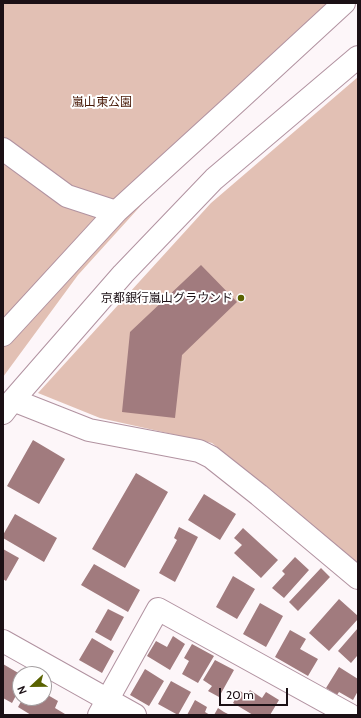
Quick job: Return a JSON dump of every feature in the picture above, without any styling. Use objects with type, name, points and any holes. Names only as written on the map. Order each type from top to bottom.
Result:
[{"type":"street","points":[[3,335],[116,212],[237,103],[344,3]]},
{"type":"street","points":[[358,56],[214,179],[123,274],[8,406],[89,430],[199,451],[211,457],[259,495],[358,578]]},
{"type":"street","points":[[3,149],[67,196],[116,212]]},
{"type":"street","points":[[103,707],[158,609],[350,715]]},
{"type":"street","points":[[3,641],[103,707],[135,715]]},
{"type":"green space","name":"嵐山東公園","points":[[3,3],[329,3],[290,41],[78,275],[3,377]]},
{"type":"green space","name":"京都銀行嵐山グラウンド","points":[[358,77],[358,564],[212,443],[100,418],[38,393],[211,203]]},
{"type":"building","points":[[201,265],[237,302],[182,355],[175,418],[122,412],[130,332]]},
{"type":"building","points":[[33,440],[65,459],[39,504],[7,486]]},
{"type":"building","points":[[136,473],[168,492],[125,568],[92,549]]},
{"type":"building","points":[[204,494],[236,514],[220,540],[188,520]]},
{"type":"building","points":[[15,514],[57,538],[44,562],[3,538],[3,535]]},
{"type":"building","points":[[179,527],[198,537],[175,582],[159,573],[177,540],[174,538]]},
{"type":"building","points":[[243,528],[278,560],[261,578],[234,553],[242,545],[234,538]]},
{"type":"building","points":[[3,549],[19,558],[6,581],[3,579]]},
{"type":"building","points":[[295,557],[309,570],[284,598],[272,588],[285,574],[282,571]]},
{"type":"building","points":[[94,564],[140,590],[128,612],[81,585]]},
{"type":"building","points":[[321,568],[330,577],[298,611],[289,602]]},
{"type":"building","points":[[233,576],[255,589],[237,619],[216,607]]},
{"type":"building","points":[[339,599],[358,616],[358,619],[329,651],[309,633]]},
{"type":"building","points":[[260,603],[283,616],[266,647],[243,634]]},
{"type":"building","points":[[108,609],[124,617],[111,641],[95,632]]},
{"type":"building","points":[[358,628],[358,657],[357,656],[351,663],[338,651]]},
{"type":"building","points":[[290,630],[306,639],[300,649],[318,659],[308,676],[275,657]]},
{"type":"building","points":[[173,636],[185,644],[170,670],[147,656],[156,641],[167,647]]},
{"type":"building","points":[[92,638],[114,651],[102,673],[79,660]]},
{"type":"building","points":[[192,644],[214,656],[198,683],[182,674],[189,661],[184,658]]},
{"type":"building","points":[[215,660],[234,670],[219,697],[208,691],[212,686],[203,680]]},
{"type":"building","points":[[3,664],[12,669],[12,703],[3,698]]},
{"type":"building","points":[[339,667],[358,679],[358,691],[353,700],[339,692],[337,695],[326,688]]},
{"type":"building","points":[[145,669],[164,681],[149,706],[130,695]]},
{"type":"building","points":[[171,681],[191,692],[178,715],[158,704]]},
{"type":"building","points":[[250,690],[262,698],[266,692],[279,700],[270,715],[253,715],[233,703],[240,691],[247,695]]},
{"type":"building","points":[[52,698],[58,701],[55,708],[65,714],[31,715],[18,707],[52,706]]},
{"type":"building","points":[[195,700],[207,707],[205,712],[210,715],[187,715]]},
{"type":"building","points":[[218,708],[224,712],[230,715],[214,715]]},
{"type":"place","name":"京都銀行嵐山グラウンド","points":[[241,298]]}]
